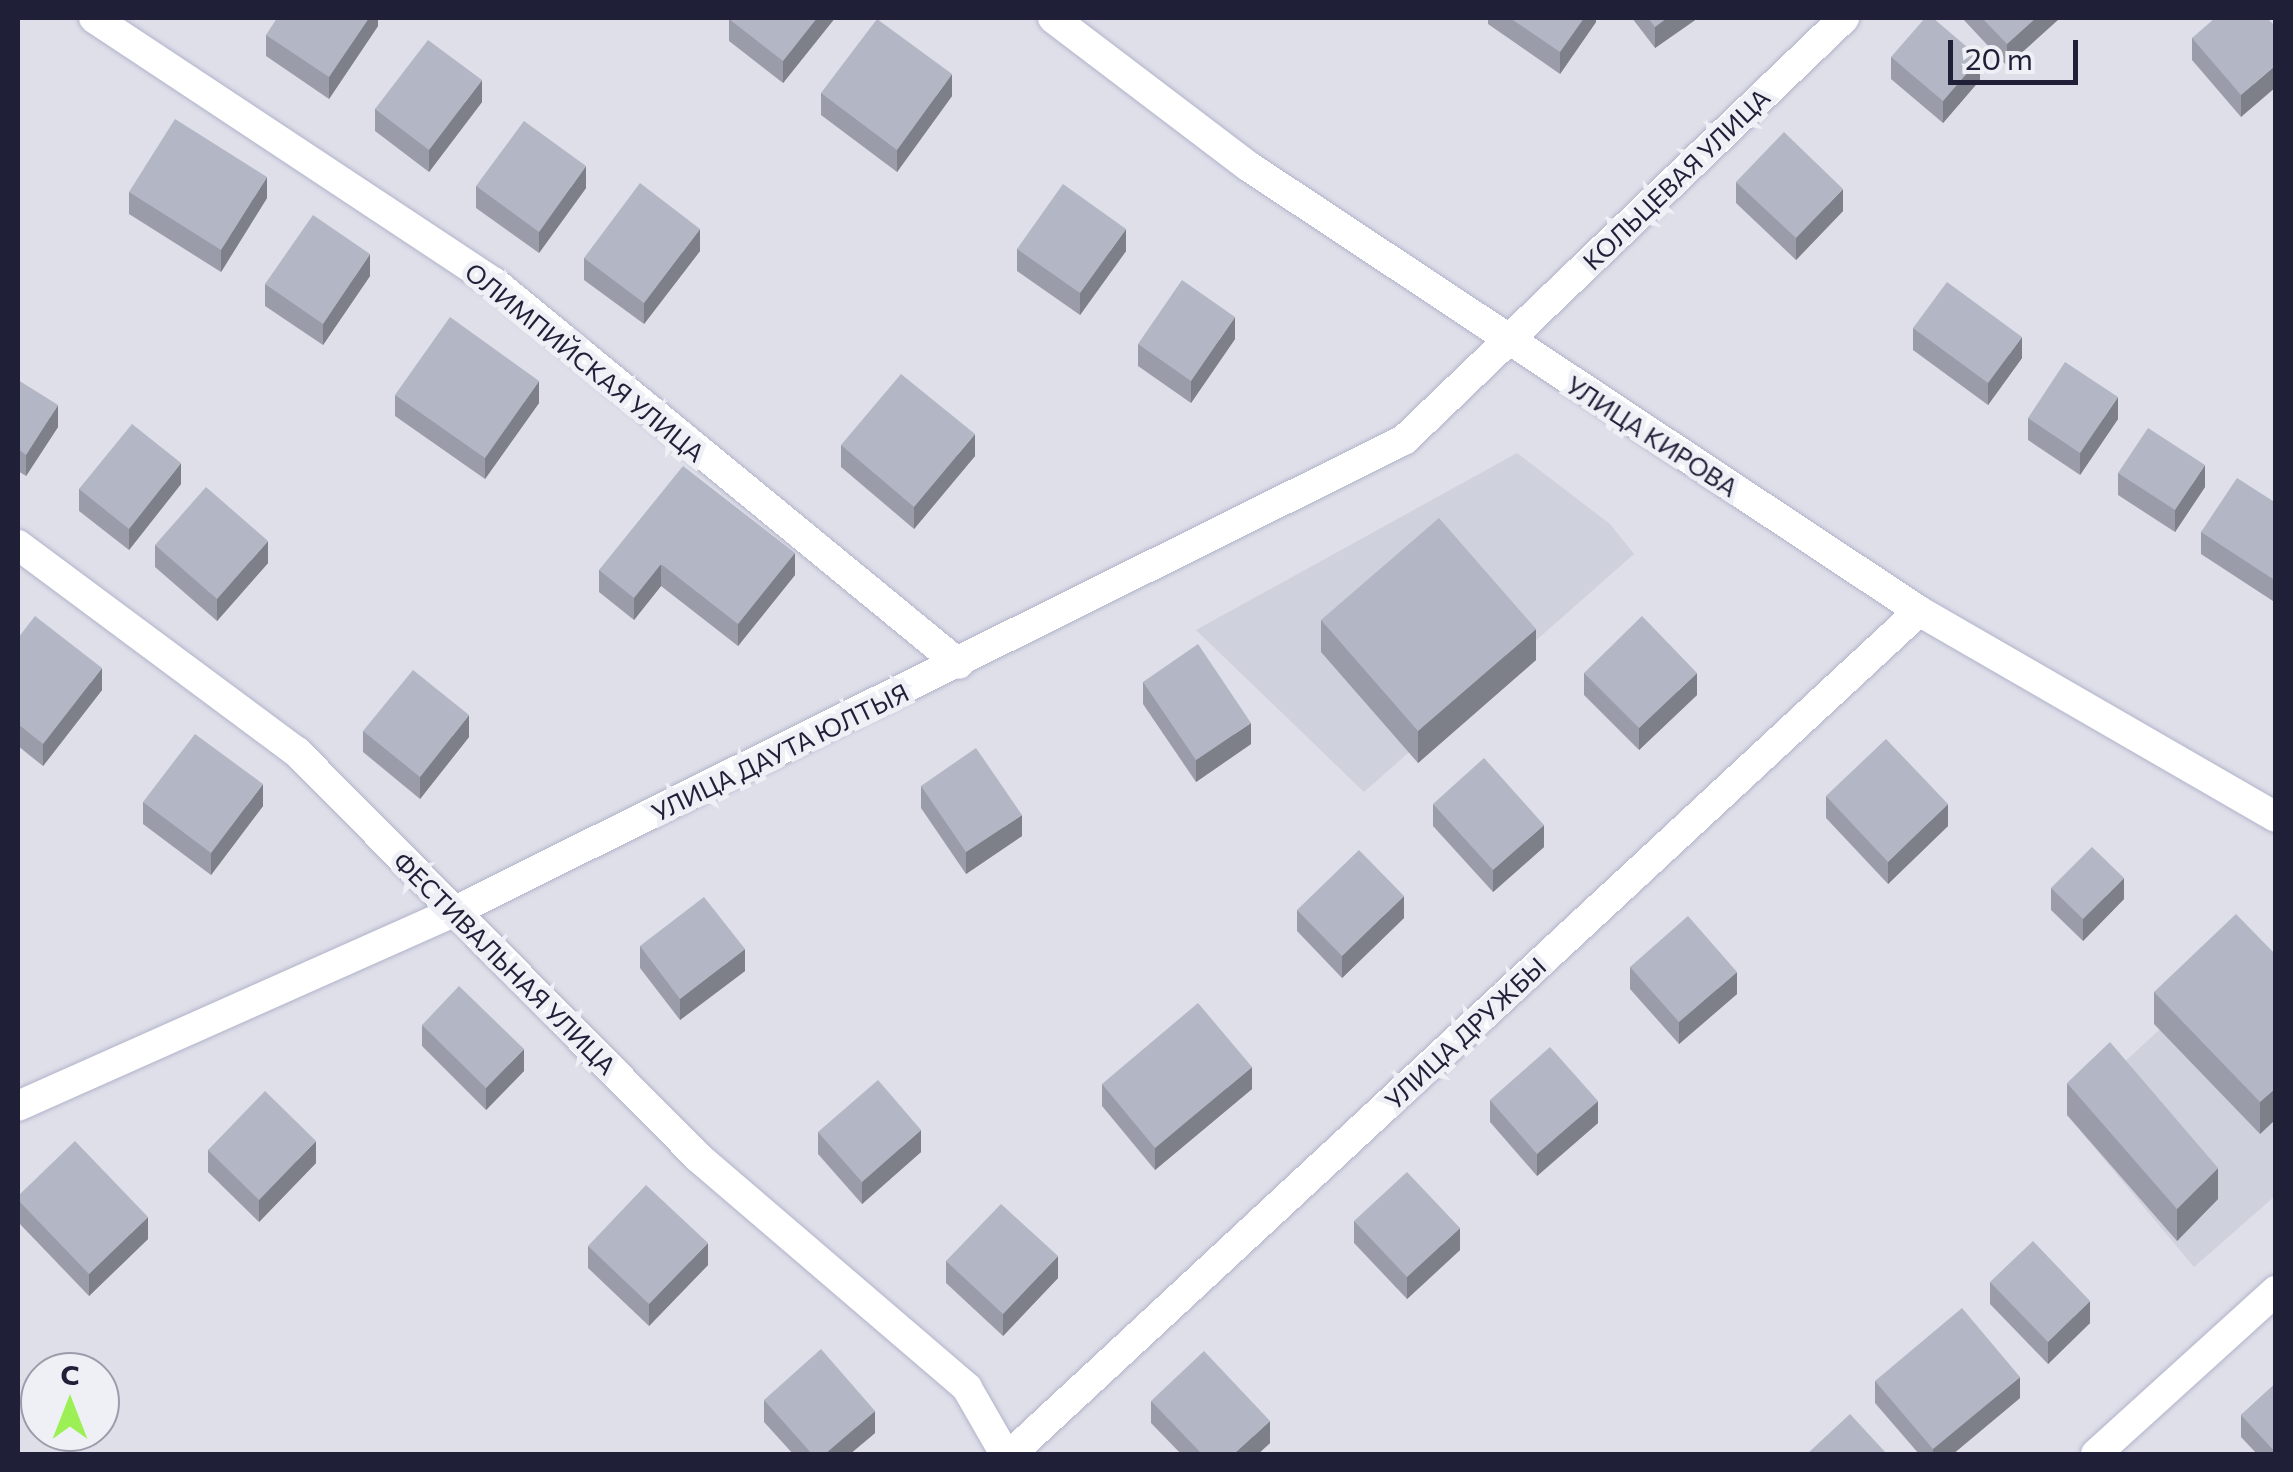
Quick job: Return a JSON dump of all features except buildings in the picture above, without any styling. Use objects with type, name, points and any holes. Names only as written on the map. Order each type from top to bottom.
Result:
[{"type":"street","name":"ОЛИМПИЙСКАЯ УЛИЦА","points":[[94,18],[494,283],[958,664]]},
{"type":"street","name":"УЛИЦА КИРОВА","points":[[1053,18],[1248,166],[1918,611],[2276,817]]},
{"type":"street","name":"КОЛЬЦЕВАЯ УЛИЦА","points":[[1508,340],[1844,18]]},
{"type":"street","name":"УЛИЦА ДАУТА ЮЛТЫЯ","points":[[18,1106],[451,913],[1404,440],[1508,340]]},
{"type":"street","name":"ФЕСТИВАЛЬНАЯ УЛИЦА","points":[[18,545],[297,752],[451,913],[502,953],[699,1158],[967,1388],[1008,1454]]},
{"type":"street","name":"УЛИЦА ДРУЖБЫ","points":[[1008,1454],[1918,611]]},
{"type":"street","points":[[2096,1454],[2276,1291]]},
{"type":"shaded area","points":[[1517,453],[1610,524],[1634,554],[1364,792],[1196,630]]},
{"type":"shaded area","points":[[2248,948],[2275,977],[2275,1196],[2194,1267],[2067,1115]]}]
